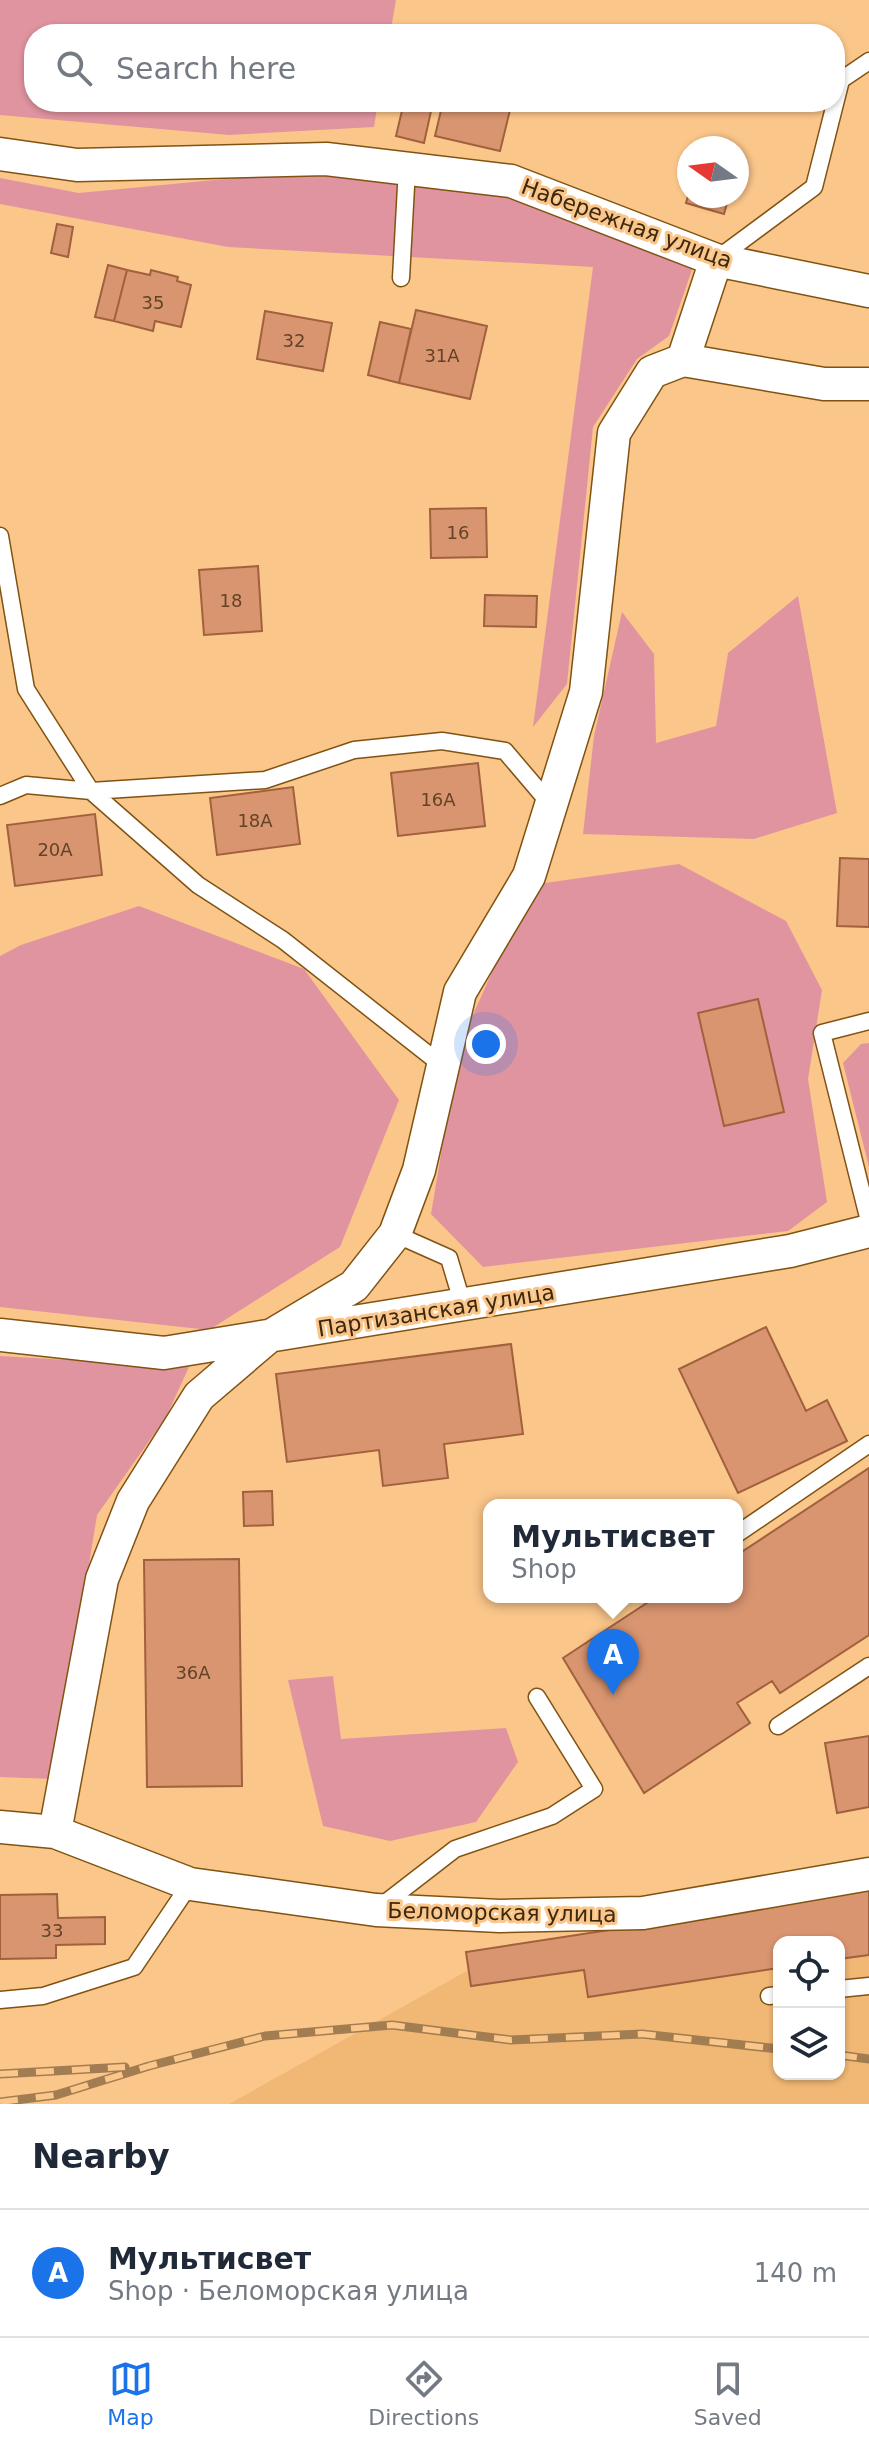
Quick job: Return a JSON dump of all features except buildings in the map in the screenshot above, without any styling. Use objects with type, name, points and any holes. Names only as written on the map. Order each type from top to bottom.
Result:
[{"type":"street","name":"Набережная улица","points":[[0,154],[77,165],[326,159],[511,181],[716,260],[869,291]]},
{"type":"street","points":[[683,360],[716,260]]},
{"type":"street","points":[[55,1832],[102,1579],[133,1501],[199,1396],[267,1338],[354,1286],[395,1234],[419,1170],[460,992],[529,876],[586,692],[614,433],[652,372],[683,360],[824,384],[869,384]]},
{"type":"street","name":"Партизанская улица","points":[[0,1335],[164,1353],[790,1251],[869,1231]]},
{"type":"street","name":"Беломорская улица","points":[[0,1827],[55,1832],[190,1884],[376,1910],[500,1916],[643,1913],[869,1874]]},
{"type":"lane","points":[[845,77],[869,61]]},
{"type":"lane","points":[[716,260],[814,187],[833,112]]},
{"type":"lane","points":[[401,278],[407,168]]},
{"type":"lane","points":[[0,536],[26,689],[91,791],[198,885],[283,940],[443,1066]]},
{"type":"lane","points":[[0,796],[26,785],[91,791],[265,780],[354,750],[442,741],[505,751],[551,805]]},
{"type":"lane","points":[[869,1021],[822,1033],[869,1221]]},
{"type":"lane","points":[[395,1234],[449,1258],[463,1305]]},
{"type":"lane","points":[[743,1530],[869,1444]]},
{"type":"lane","points":[[778,1726],[869,1666]]},
{"type":"lane","points":[[376,1910],[455,1849],[552,1816],[594,1789],[537,1697]]},
{"type":"lane","points":[[0,2000],[43,1996],[134,1967],[190,1884]]},
{"type":"lane","points":[[845,1988],[869,1986]]},
{"type":"shaded area","points":[[0,0],[396,0],[392,24],[24,24],[24,112],[376,112],[374,127],[229,135],[0,115]]},
{"type":"shaded area","points":[[320,170],[506,195],[693,267],[669,336],[637,359],[593,427],[567,684],[533,727],[593,267],[228,247],[0,204],[0,178],[79,193]]},
{"type":"shaded area","points":[[798,596],[837,813],[754,839],[583,834],[594,736],[622,612],[654,654],[656,743],[716,726],[728,653]]},
{"type":"shaded area","points":[[679,864],[786,921],[822,990],[808,1079],[827,1202],[788,1231],[483,1267],[431,1214],[459,1046],[531,885]]},
{"type":"shaded area","points":[[139,906],[304,969],[399,1100],[340,1247],[209,1330],[0,1307],[0,956],[21,945]]},
{"type":"shaded area","points":[[869,1043],[869,1167],[843,1063],[861,1044]]},
{"type":"shaded area","points":[[0,1356],[189,1367],[166,1417],[97,1515],[54,1779],[0,1777]]},
{"type":"shaded area","points":[[333,1676],[341,1739],[506,1728],[518,1762],[476,1822],[390,1841],[323,1826],[288,1680]]},
{"type":"shaded area","points":[[869,1899],[869,2104],[229,2104],[513,1945]]},
{"type":"railway","points":[[0,2102],[56,2095],[149,2066],[265,2036],[392,2025],[511,2040],[642,2034],[773,2048]]},
{"type":"railway","points":[[845,2056],[869,2059]]},
{"type":"railway","points":[[0,2074],[125,2067]]},
{"type":"place","name":"Мультисвет","points":[[613,1695]]}]
